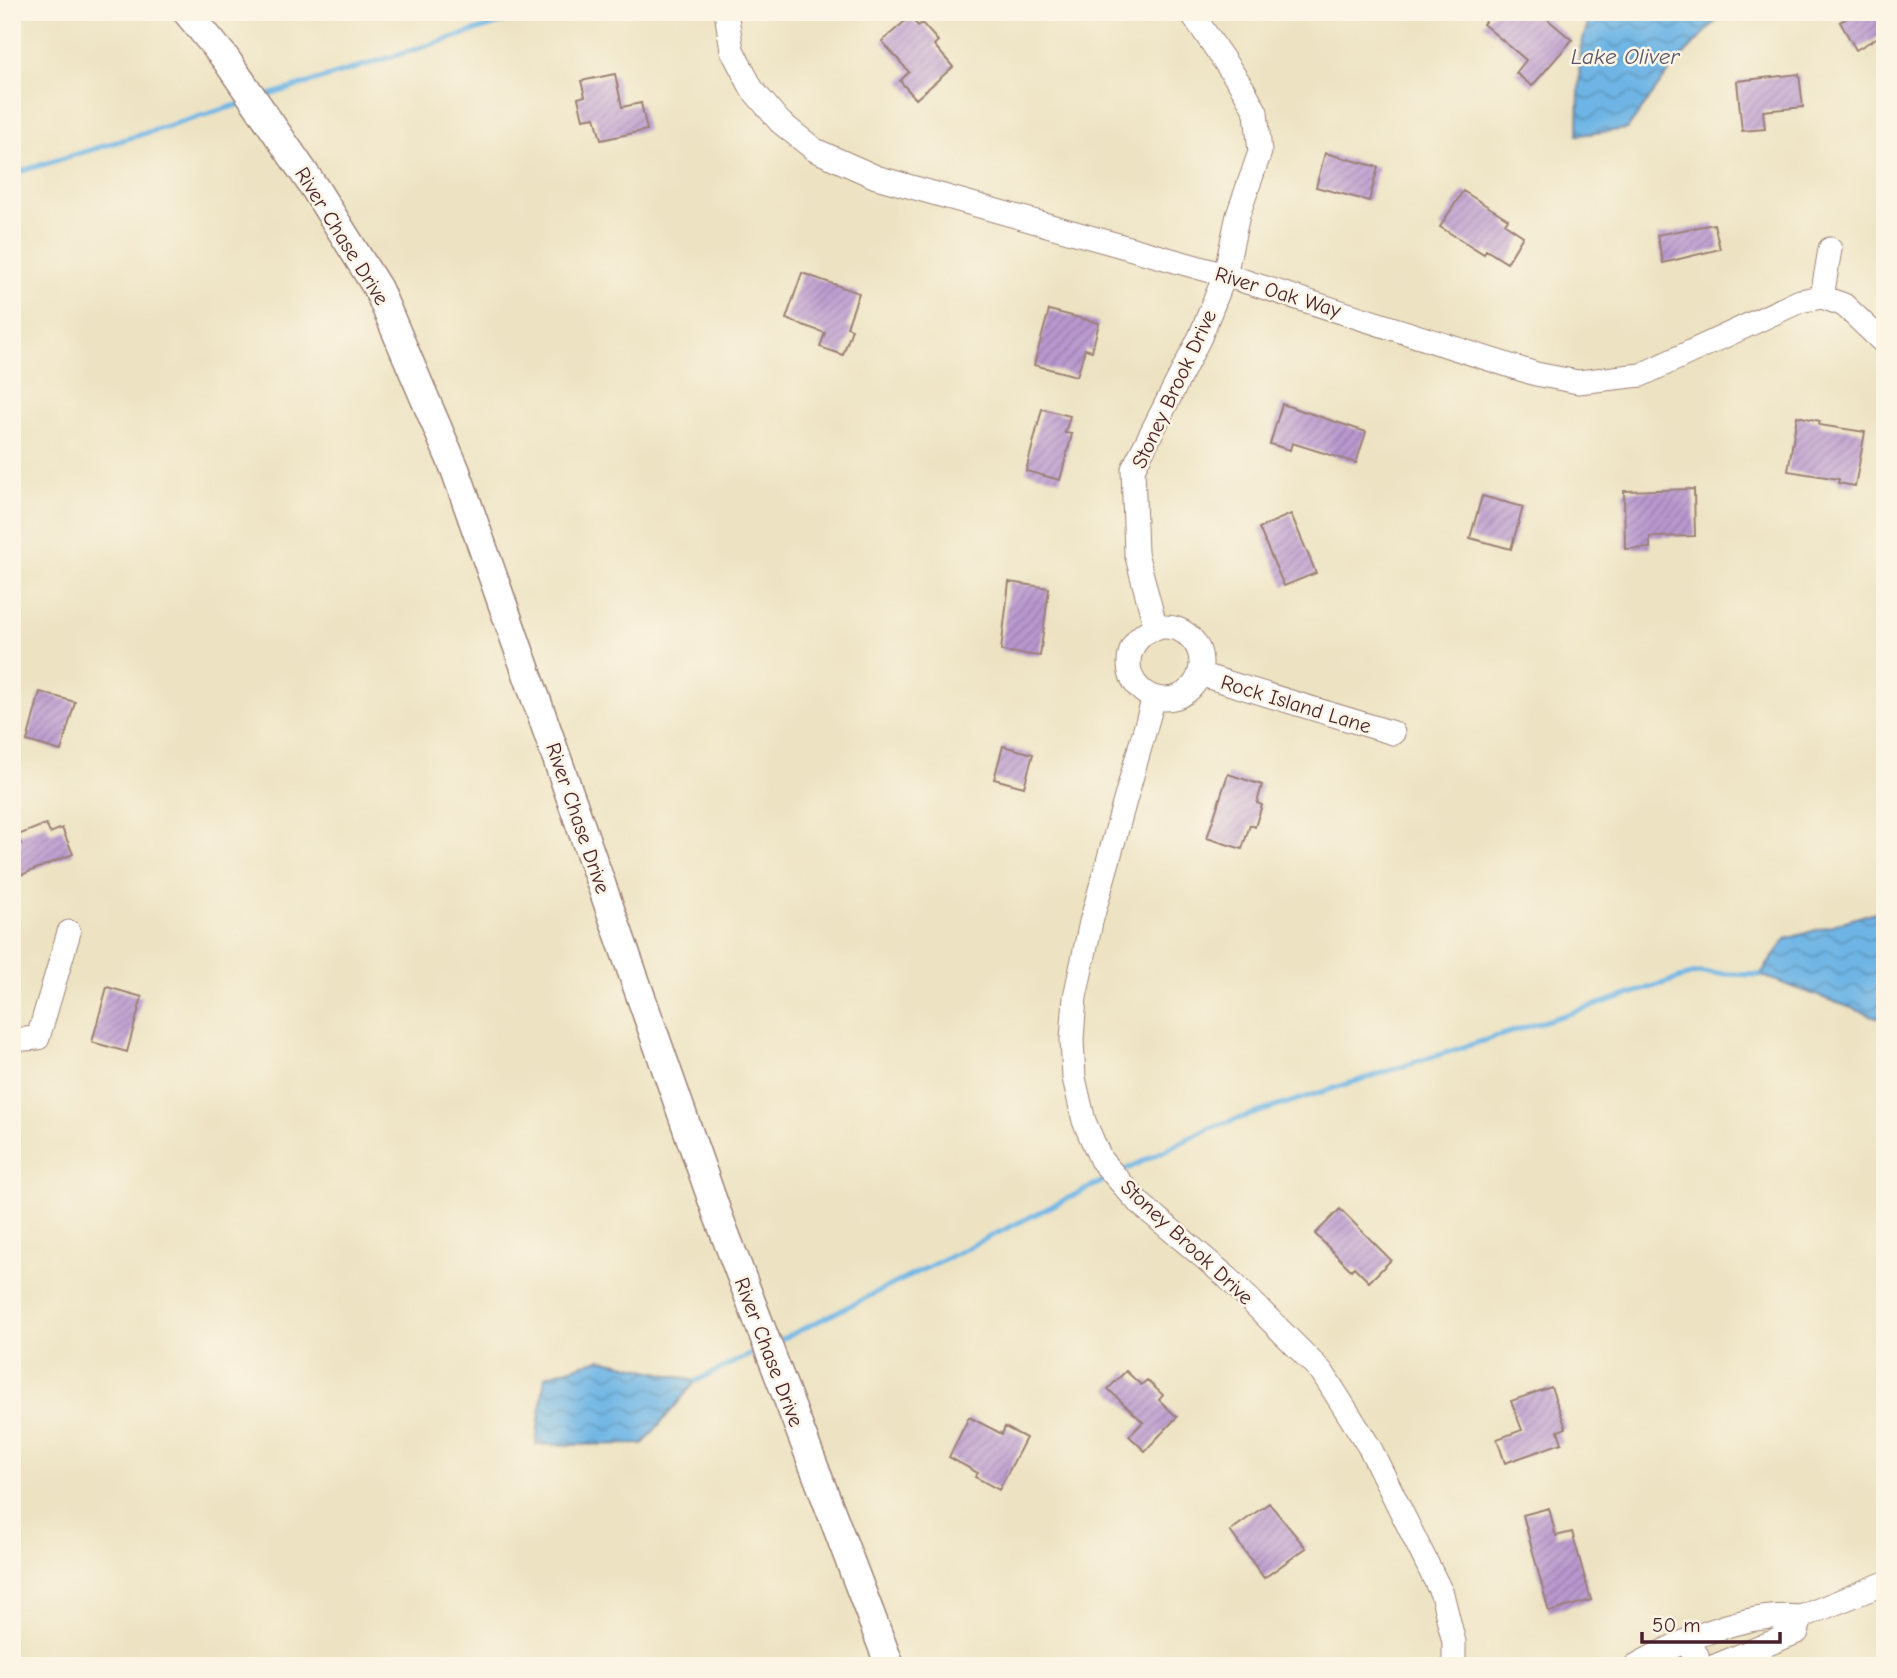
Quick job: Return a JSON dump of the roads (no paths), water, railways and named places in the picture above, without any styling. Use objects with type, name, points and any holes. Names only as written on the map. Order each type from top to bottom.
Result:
[{"type":"street","name":"River Chase Drive","points":[[187,12],[225,58],[316,190],[379,289],[450,456],[717,1213],[890,1666]]},
{"type":"street","name":"River Oak Way","points":[[726,12],[732,50],[752,89],[780,122],[815,150],[876,177],[1225,275],[1536,374],[1578,382],[1641,375],[1800,301],[1822,297]]},
{"type":"street","name":"Stoney Brook Drive","points":[[1156,629],[1136,553],[1133,469],[1200,337],[1225,275],[1238,215],[1260,152],[1256,112],[1191,12]]},
{"type":"street","points":[[1830,249],[1822,297],[1844,305],[1885,344]]},
{"type":"street","points":[[1156,629],[1177,630],[1194,643],[1199,653],[1199,674],[1186,692],[1176,697],[1154,697],[1135,684],[1129,662],[1137,641],[1156,629]]},
{"type":"street","name":"Rock Island Lane","points":[[1199,674],[1393,733]]},
{"type":"street","name":"Stoney Brook Drive","points":[[1154,697],[1091,922],[1075,997],[1072,1040],[1074,1078],[1084,1121],[1101,1160],[1138,1202],[1228,1278],[1322,1372],[1370,1448],[1442,1594],[1454,1642],[1454,1666]]},
{"type":"street","points":[[12,1040],[38,1038],[69,932]]},
{"type":"street","points":[[1635,1666],[1705,1633],[1779,1614],[1801,1617],[1885,1583]]},
{"type":"street","points":[[1715,1666],[1797,1632],[1801,1617]]},
{"type":"street","points":[[1684,1643],[1697,1655],[1698,1666]]},
{"type":"water","name":"Lake Oliver","points":[[1591,12],[1725,12],[1675,64],[1627,129],[1578,135],[1580,51]]},
{"type":"water","points":[[1885,909],[1885,1020],[1760,975],[1786,939]]},
{"type":"water","points":[[600,1359],[696,1381],[643,1444],[536,1445],[545,1376]]},
{"type":"waterway","points":[[263,97],[535,12]]},
{"type":"waterway","points":[[12,174],[247,102]]},
{"type":"waterway","points":[[1119,1173],[1212,1127],[1696,973],[1760,975]]},
{"type":"waterway","points":[[774,1343],[1107,1179]]},
{"type":"waterway","points":[[696,1381],[759,1350]]}]
